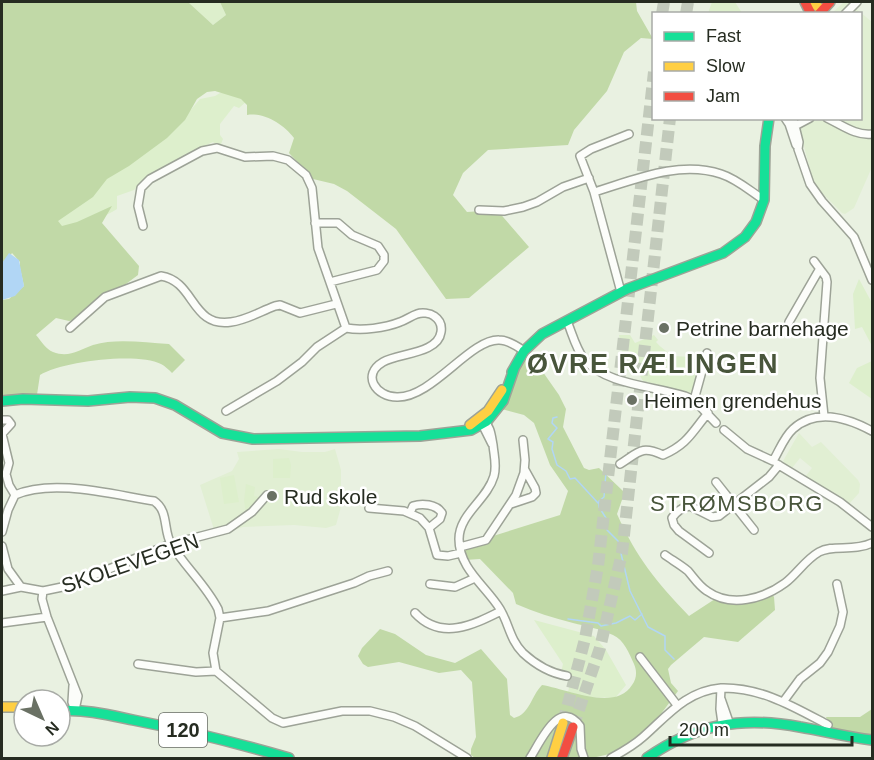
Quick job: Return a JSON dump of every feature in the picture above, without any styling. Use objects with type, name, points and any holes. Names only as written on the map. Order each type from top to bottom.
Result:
[{"type":"main road","points":[[812,2],[820,12],[830,2]]},
{"type":"main road","points":[[2,401],[20,399],[88,401],[141,396],[158,398],[177,406],[217,431],[245,438],[403,437],[458,431],[483,422],[503,402],[514,369],[524,351],[542,334],[621,292],[729,250],[740,242],[752,228],[764,200],[765,146],[769,120]]},
{"type":"main road","name":"120","points":[[72,709],[207,735],[289,759]]},
{"type":"main road","points":[[647,759],[676,738],[726,723],[767,722],[873,740]]},
{"type":"main road","points":[[552,759],[568,725],[562,759]]},
{"type":"street","points":[[831,120],[854,132],[870,134],[873,142]]},
{"type":"street","points":[[791,121],[794,143],[798,147],[810,184],[854,237],[873,280]]},
{"type":"street","points":[[621,292],[594,192],[580,156],[629,134]]},
{"type":"street","points":[[143,226],[139,215],[138,193],[146,183],[202,151],[217,148],[245,157],[282,158],[296,165],[306,175],[312,188],[318,248],[346,328]]},
{"type":"street","points":[[594,192],[657,172],[693,170],[720,173],[764,200]]},
{"type":"street","points":[[479,210],[504,211],[523,207],[564,187],[589,178]]},
{"type":"street","points":[[315,223],[338,223],[352,235],[373,242],[384,255],[382,266],[377,270],[330,282]]},
{"type":"street","points":[[814,261],[827,282],[820,368],[824,416]]},
{"type":"street","points":[[789,322],[819,270]]},
{"type":"street","points":[[70,328],[105,297],[161,276],[168,277],[182,286],[204,316],[220,322],[240,320],[280,305],[294,312],[306,313],[336,304]]},
{"type":"street","points":[[226,411],[277,381],[317,347],[346,328],[385,326],[424,313],[431,314],[438,320],[441,329],[440,336],[433,345],[385,361],[375,368],[372,374],[373,385],[380,393],[392,397],[413,394],[491,341],[502,340],[524,351]]},
{"type":"street","points":[[567,321],[580,354],[598,372],[616,379],[674,392],[694,400],[716,423]]},
{"type":"street","points":[[694,400],[707,353]]},
{"type":"street","points":[[620,464],[647,449],[663,455],[671,452],[695,433],[708,413]]},
{"type":"street","points":[[709,553],[674,525],[672,518],[681,508],[690,506],[716,518],[769,477],[786,436],[793,428],[813,418],[824,416],[844,420],[873,431]]},
{"type":"street","points":[[2,420],[8,420],[11,424],[2,435],[9,463],[6,474],[15,495]]},
{"type":"street","points":[[483,422],[493,446],[494,476],[489,488],[461,527],[460,550],[475,578],[501,611],[511,638],[521,651],[546,670],[567,675]]},
{"type":"street","points":[[724,429],[747,449],[776,463],[840,502],[873,527]]},
{"type":"street","points":[[369,508],[396,510],[420,518],[429,528],[437,555],[448,556],[486,540],[511,504],[522,483],[525,470],[523,440]]},
{"type":"street","points":[[511,504],[536,494],[525,470]]},
{"type":"street","points":[[716,482],[754,530]]},
{"type":"street","points":[[2,532],[15,495],[40,487],[63,488],[154,501],[159,504],[164,513],[171,544],[215,603],[220,618],[213,653],[216,671],[272,718],[280,723],[342,711],[370,711],[394,717],[415,726],[467,759]]},
{"type":"street","name":"SKOLEVEGEN","points":[[75,710],[72,702],[73,686],[47,617],[42,600],[43,591],[67,586],[171,544],[228,528],[252,512],[267,495]]},
{"type":"street","points":[[410,513],[413,506],[417,504],[439,508],[440,519],[429,528]]},
{"type":"street","points":[[665,555],[687,571],[706,591],[717,597],[734,600],[752,598],[771,592],[798,573],[812,556],[821,550],[849,549],[873,543]]},
{"type":"street","points":[[2,546],[8,569],[21,588]]},
{"type":"street","points":[[220,618],[268,611],[388,571]]},
{"type":"street","points":[[430,584],[455,587],[475,578]]},
{"type":"street","points":[[783,702],[800,679],[820,663],[828,652],[843,612],[837,584]]},
{"type":"street","points":[[2,591],[21,588],[43,591]]},
{"type":"street","points":[[415,613],[424,623],[451,628],[479,622],[501,611]]},
{"type":"street","points":[[2,622],[47,617]]},
{"type":"street","points":[[640,657],[677,705]]},
{"type":"street","points":[[138,663],[196,672],[216,671]]},
{"type":"street","points":[[721,688],[721,699],[726,708],[726,723]]},
{"type":"street","points":[[611,759],[635,744],[677,705],[703,691],[721,688],[752,690],[783,702],[828,725]]},
{"type":"street","points":[[530,759],[554,721],[567,716],[573,718],[580,726],[584,759]]},
{"type":"shaded area","points":[[188,2],[220,2],[226,15],[213,25]]},
{"type":"shaded area","points":[[712,2],[735,2],[741,12],[708,12]]},
{"type":"shaded area","points":[[844,2],[848,2],[860,12],[833,12]]},
{"type":"shaded area","points":[[862,14],[872,22],[872,167],[854,208],[845,214],[814,185],[797,120],[862,120]]},
{"type":"shaded area","points":[[240,81],[247,101],[239,108],[234,106],[220,124],[220,135],[223,139],[221,144],[217,145],[213,142],[184,155],[145,179],[134,190],[117,196],[117,209],[92,221],[70,226],[20,226],[177,126],[200,99],[215,96]]},
{"type":"shaded area","points":[[859,279],[872,303],[872,346],[862,327],[855,329],[853,294]]},
{"type":"shaded area","points":[[619,335],[630,335],[635,343],[654,335],[658,340],[656,342],[671,356],[693,357],[701,369],[692,393],[643,381],[639,374],[625,370]]},
{"type":"shaded area","points":[[872,361],[872,399],[849,383],[857,368]]},
{"type":"shaded area","points":[[799,433],[812,447],[821,442],[858,480],[859,493],[849,504],[805,477],[812,468],[800,458],[792,468],[784,463]]},
{"type":"shaded area","name":"Rud skole","points":[[279,449],[325,452],[335,449],[341,470],[341,507],[336,525],[326,528],[294,525],[243,527],[216,536],[200,485],[232,471],[239,459],[237,452]]},
{"type":"shaded area","points":[[289,458],[290,478],[273,478],[273,459]]},
{"type":"shaded area","points":[[234,475],[239,502],[224,504],[220,478]]},
{"type":"shaded area","points":[[246,484],[255,487],[254,496],[259,497],[246,513],[244,501]]},
{"type":"shaded area","points":[[534,620],[594,636],[606,650],[626,685],[615,698],[567,696],[571,680],[560,677],[563,664]]},
{"type":"green space","points":[[2,2],[188,2],[213,25],[226,15],[220,2],[636,2],[637,11],[652,37],[641,38],[624,52],[607,91],[574,130],[568,145],[488,150],[463,173],[453,195],[467,212],[497,210],[529,247],[469,298],[446,299],[396,229],[347,191],[334,184],[313,179],[289,153],[294,138],[285,128],[274,120],[247,115],[247,105],[241,99],[215,91],[207,92],[197,99],[185,120],[167,138],[107,179],[93,197],[58,221],[62,226],[77,222],[112,206],[102,223],[139,266],[138,275],[79,319],[69,321],[56,318],[36,335],[48,349],[59,354],[74,353],[93,345],[112,342],[169,344],[185,360],[172,373],[161,364],[150,360],[118,359],[82,362],[40,375],[36,401],[2,402],[2,300],[9,299],[24,286],[20,262],[12,253],[2,268]]},
{"type":"green space","points":[[528,355],[538,365],[566,409],[563,427],[584,468],[589,470],[599,468],[623,491],[617,514],[624,530],[648,569],[689,616],[715,599],[728,601],[771,592],[774,597],[775,610],[738,642],[704,637],[671,665],[668,669],[671,683],[678,691],[655,722],[635,740],[614,753],[592,758],[475,758],[471,755],[476,737],[472,682],[461,670],[439,673],[399,662],[368,667],[358,656],[362,648],[380,629],[395,634],[426,655],[455,663],[481,649],[507,679],[510,715],[514,718],[524,713],[542,685],[603,698],[625,693],[634,682],[635,667],[626,647],[617,637],[516,604],[513,593],[480,559],[465,560],[461,546],[560,515],[568,491],[550,465],[534,423],[524,415],[494,407],[521,361]]},
{"type":"green space","points":[[872,709],[872,740],[839,732],[833,728],[826,717],[860,717]]},
{"type":"water","points":[[9,253],[19,260],[24,286],[15,296],[2,300],[2,263]]},
{"type":"waterway","points":[[557,417],[553,418],[552,423],[557,428],[548,439],[553,442],[552,449],[557,465],[566,471],[570,479],[575,478],[598,503]]},
{"type":"waterway","points":[[606,472],[604,497],[599,501],[599,507],[606,518],[607,530],[618,541],[630,591],[648,627],[665,636],[665,650],[674,659]]},
{"type":"waterway","points":[[568,619],[598,623],[601,626],[616,623],[630,616],[635,620],[642,614]]},
{"type":"tunnel","points":[[662,12],[664,2]]},
{"type":"tunnel","points":[[686,12],[688,2]]},
{"type":"tunnel","points":[[563,723],[585,639],[598,566],[652,90]]},
{"type":"tunnel","points":[[573,727],[600,648],[622,553],[670,120]]},
{"type":"traffic: fast","points":[[512,372],[524,351],[542,334],[627,289],[723,253],[745,237],[756,222],[764,200],[765,146],[769,120]]},
{"type":"traffic: fast","points":[[2,401],[155,398],[175,405],[222,433],[253,439],[420,436],[471,430],[487,421],[503,401],[514,369]]},
{"type":"traffic: fast","points":[[72,711],[97,713],[152,724],[289,758]]},
{"type":"traffic: fast","points":[[647,758],[665,746],[701,730],[739,723],[779,724],[872,740]]},
{"type":"traffic: slow","points":[[812,2],[822,10]]},
{"type":"traffic: slow","points":[[470,425],[488,411],[502,390]]},
{"type":"traffic: slow","points":[[2,707],[12,707]]},
{"type":"traffic: slow","points":[[552,758],[563,723]]},
{"type":"traffic: jam","points":[[805,2],[810,12]]},
{"type":"traffic: jam","points":[[821,12],[830,2]]},
{"type":"traffic: jam","points":[[562,758],[573,727]]},
{"type":"place","name":"Petrine barnehage","points":[[664,328]]},
{"type":"place","name":"Heimen grendehus","points":[[632,400]]},
{"type":"place","name":"Rud skole","points":[[272,496]]},
{"type":"district","name":"ØVRE RÆLINGEN","points":[[653,364]]},
{"type":"district","name":"STRØMSBORG","points":[[737,503]]}]
